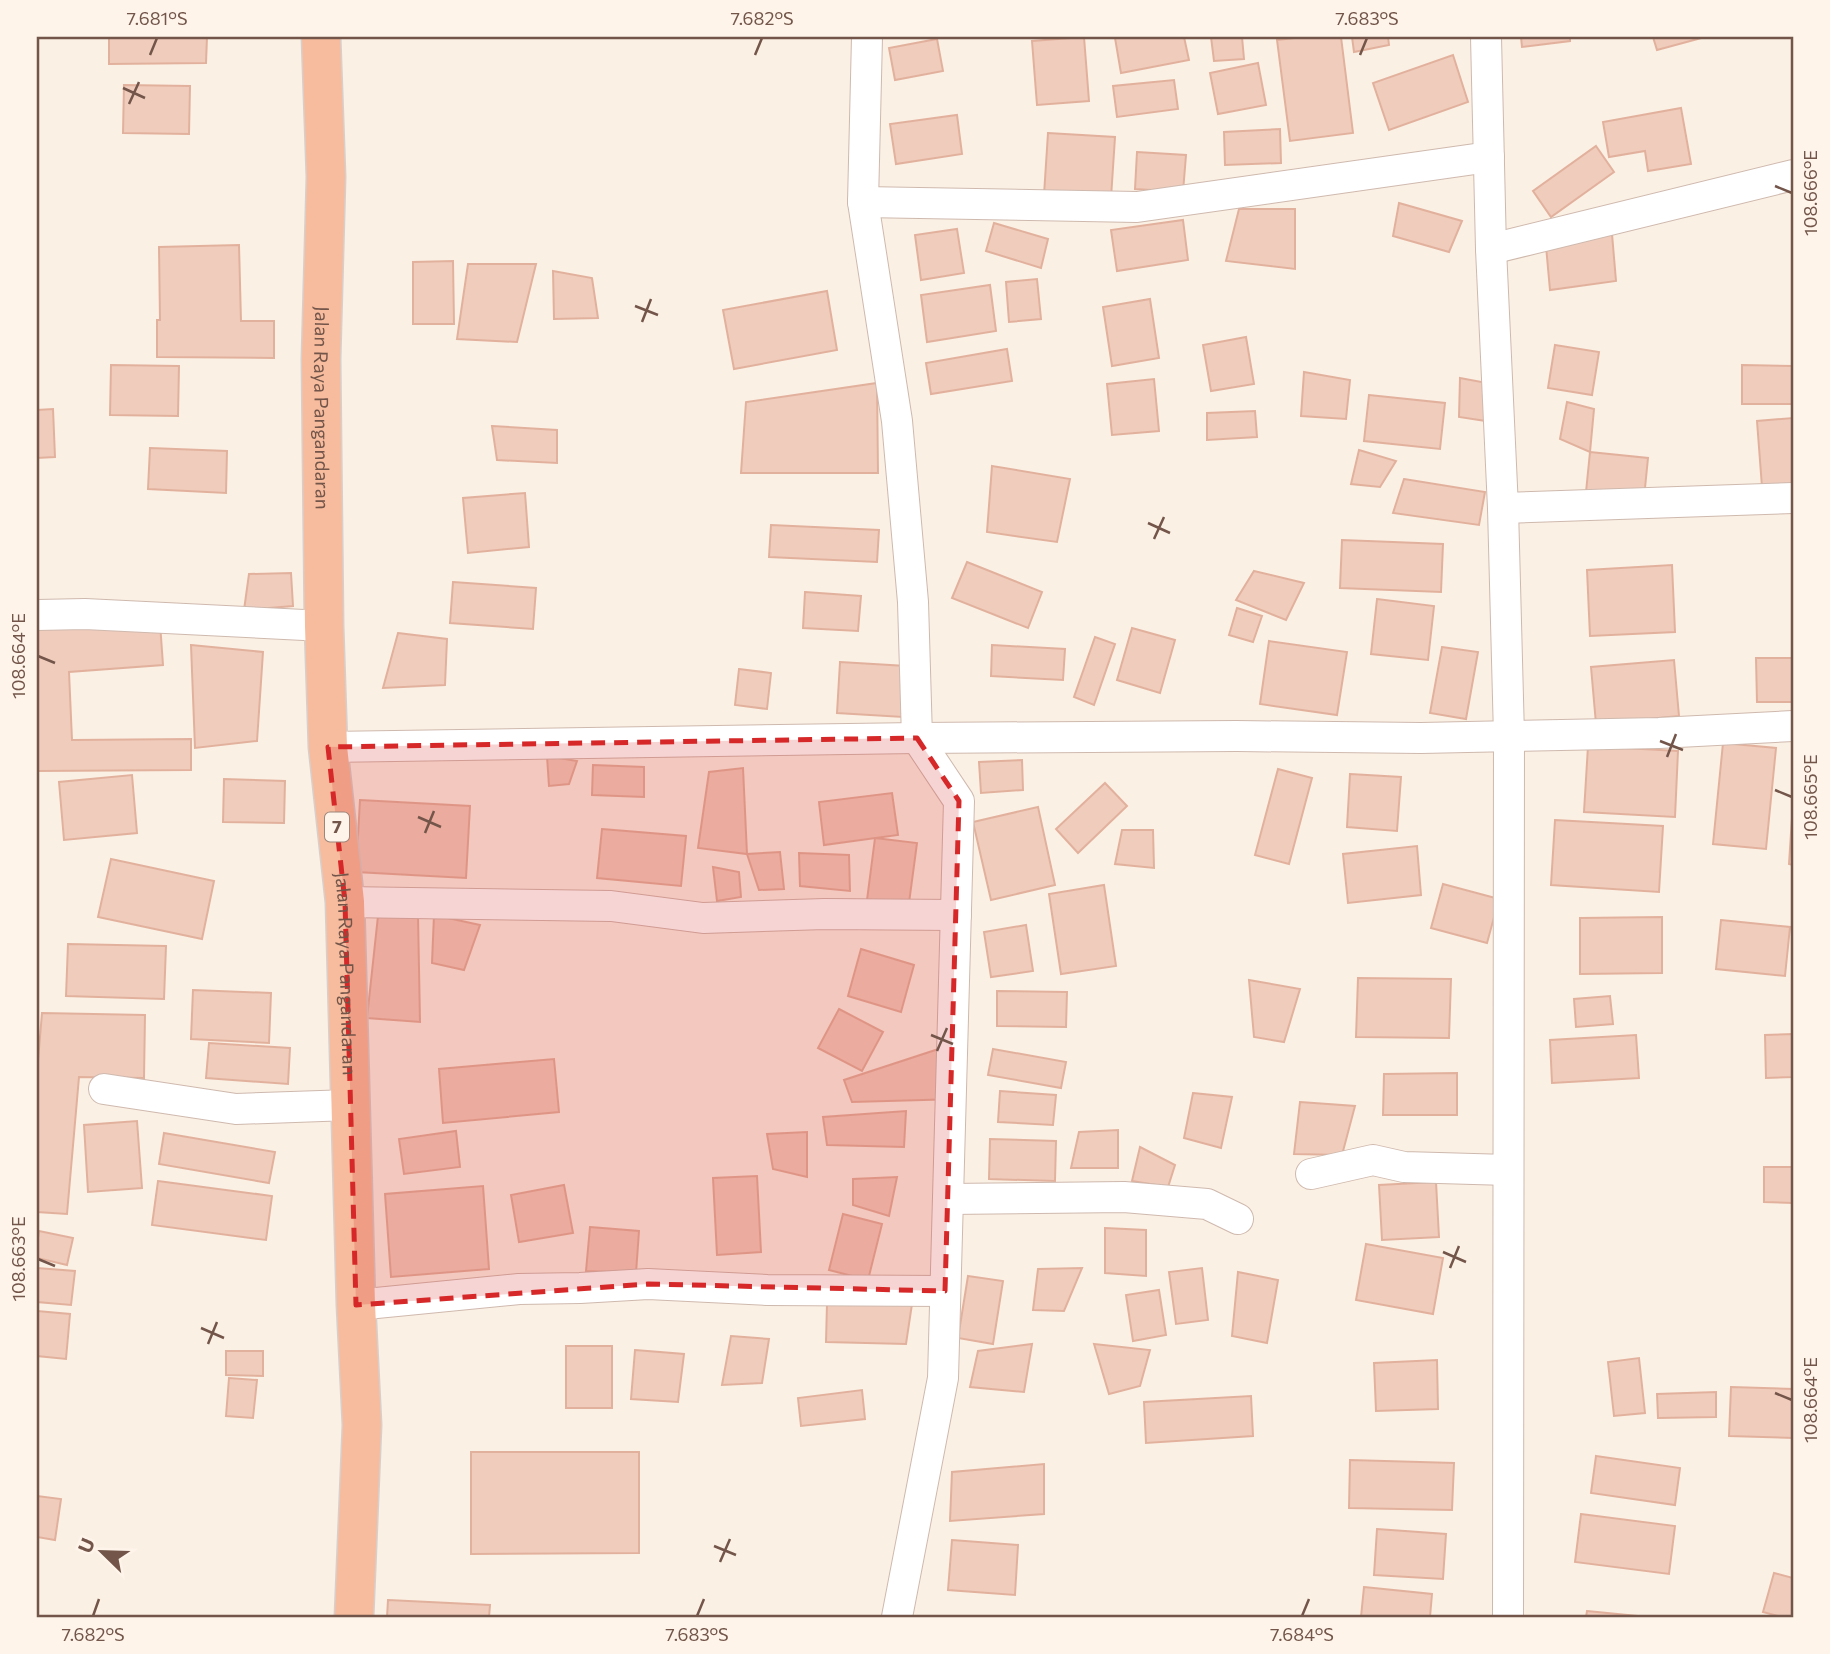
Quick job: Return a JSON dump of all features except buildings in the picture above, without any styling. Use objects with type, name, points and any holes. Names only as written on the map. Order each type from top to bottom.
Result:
[{"type":"highway","name":"Jalan Raya Pangandaran","points":[[321,37],[326,177],[321,359],[324,626],[328,747],[345,902],[362,1426],[354,1617]]},
{"type":"street","points":[[867,37],[863,202],[897,421],[913,602],[917,738],[959,801],[943,1378],[897,1617]]},
{"type":"street","points":[[1486,37],[1491,248],[1503,508],[1508,736],[1508,1617]]},
{"type":"street","points":[[863,202],[1138,207],[1489,157]]},
{"type":"street","points":[[1491,248],[1793,175]]},
{"type":"street","points":[[1503,508],[1793,498]]},
{"type":"street","points":[[37,615],[85,614],[324,626]]},
{"type":"street","points":[[328,747],[917,738],[1421,738],[1659,733],[1793,726]]},
{"type":"street","points":[[345,902],[611,906],[703,918],[825,914],[956,915]]},
{"type":"street","points":[[104,1089],[236,1109],[351,1105]]},
{"type":"street","points":[[1311,1174],[1373,1160],[1404,1167],[1508,1170]]},
{"type":"street","points":[[948,1199],[1124,1197],[1206,1204],[1238,1219]]},
{"type":"street","points":[[356,1305],[519,1289],[648,1284],[767,1290],[945,1291]]},
{"type":"highlighted area","points":[[917,738],[959,801],[945,1291],[648,1284],[356,1305],[345,902],[328,747]]}]
